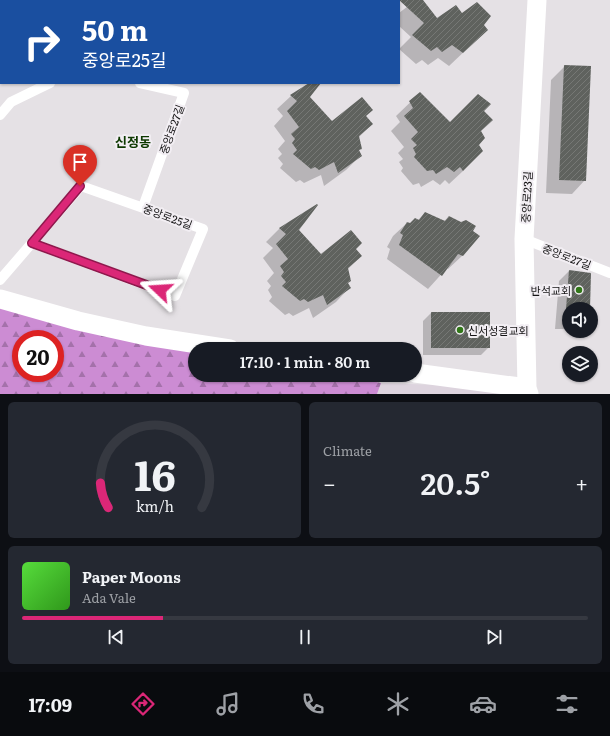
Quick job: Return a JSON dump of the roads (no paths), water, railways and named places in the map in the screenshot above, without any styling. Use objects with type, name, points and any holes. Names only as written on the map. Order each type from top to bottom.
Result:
[{"type":"street","name":"중앙로23길","points":[[528,391],[524,239],[537,0]]},
{"type":"street","points":[[0,299],[78,321],[146,336],[188,342]]},
{"type":"street","points":[[422,374],[528,391]]},
{"type":"lane","points":[[0,115],[11,102],[48,84]]},
{"type":"lane","name":"중앙로27길","points":[[143,207],[184,93],[144,84]]},
{"type":"lane","name":"중앙로25길","points":[[0,280],[80,186],[203,229],[175,296],[32,243]]},
{"type":"lane","name":"중앙로27길","points":[[524,239],[610,273]]},
{"type":"place","name":"반석교회","points":[[579,290]]},
{"type":"place","name":"신서성결교회","points":[[460,330]]},
{"type":"district","name":"신정동","points":[[133,141]]}]
